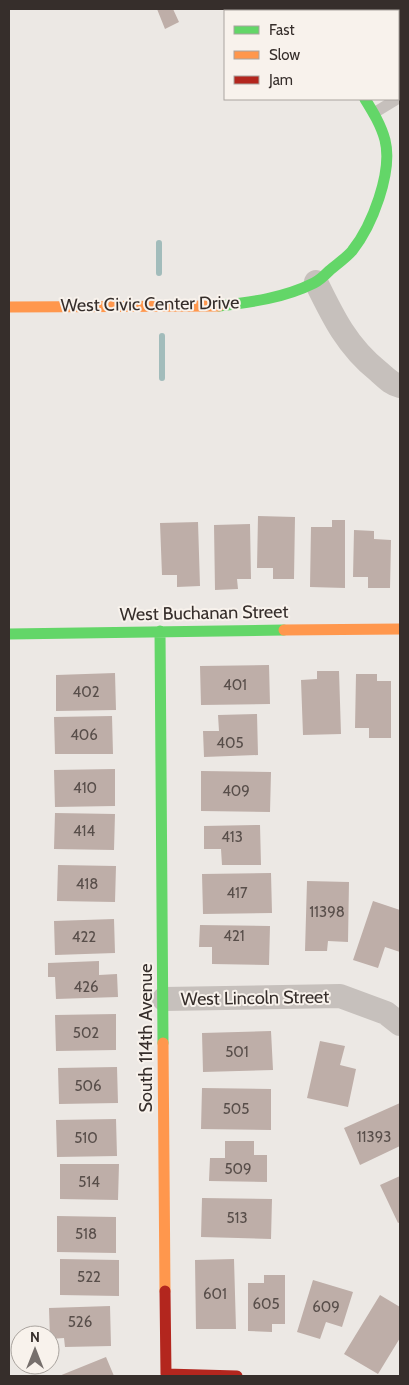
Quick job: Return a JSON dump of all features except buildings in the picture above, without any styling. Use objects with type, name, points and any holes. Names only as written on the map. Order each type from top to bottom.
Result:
[{"type":"street","name":"West Civic Center Drive","points":[[9,306],[215,306],[271,299],[316,282],[352,251],[377,204],[384,181],[386,164],[385,141],[374,113],[366,100]]},
{"type":"street","points":[[316,282],[334,320],[350,344],[367,362],[394,384],[400,386]]},
{"type":"street","name":"West Buchanan Street","points":[[9,634],[400,629]]},
{"type":"street","name":"South 114th Avenue","points":[[160,631],[166,1374],[237,1376]]},
{"type":"street","name":"West Lincoln Street","points":[[164,1000],[340,996],[386,1013],[400,1024]]},
{"type":"lane","points":[[374,113],[395,100]]},
{"type":"waterway","points":[[159,243],[159,273]]},
{"type":"waterway","points":[[162,336],[162,378]]},
{"type":"traffic: fast","points":[[219,306],[268,299],[303,288],[320,279],[352,251],[367,228],[379,198],[386,167],[387,153],[385,140],[366,100]]},
{"type":"traffic: fast","points":[[9,634],[284,630]]},
{"type":"traffic: fast","points":[[160,631],[163,1043]]},
{"type":"traffic: slow","points":[[9,307],[219,306]]},
{"type":"traffic: slow","points":[[284,630],[400,629]]},
{"type":"traffic: slow","points":[[163,1043],[165,1291]]},
{"type":"traffic: jam","points":[[165,1291],[166,1374],[237,1376]]}]
